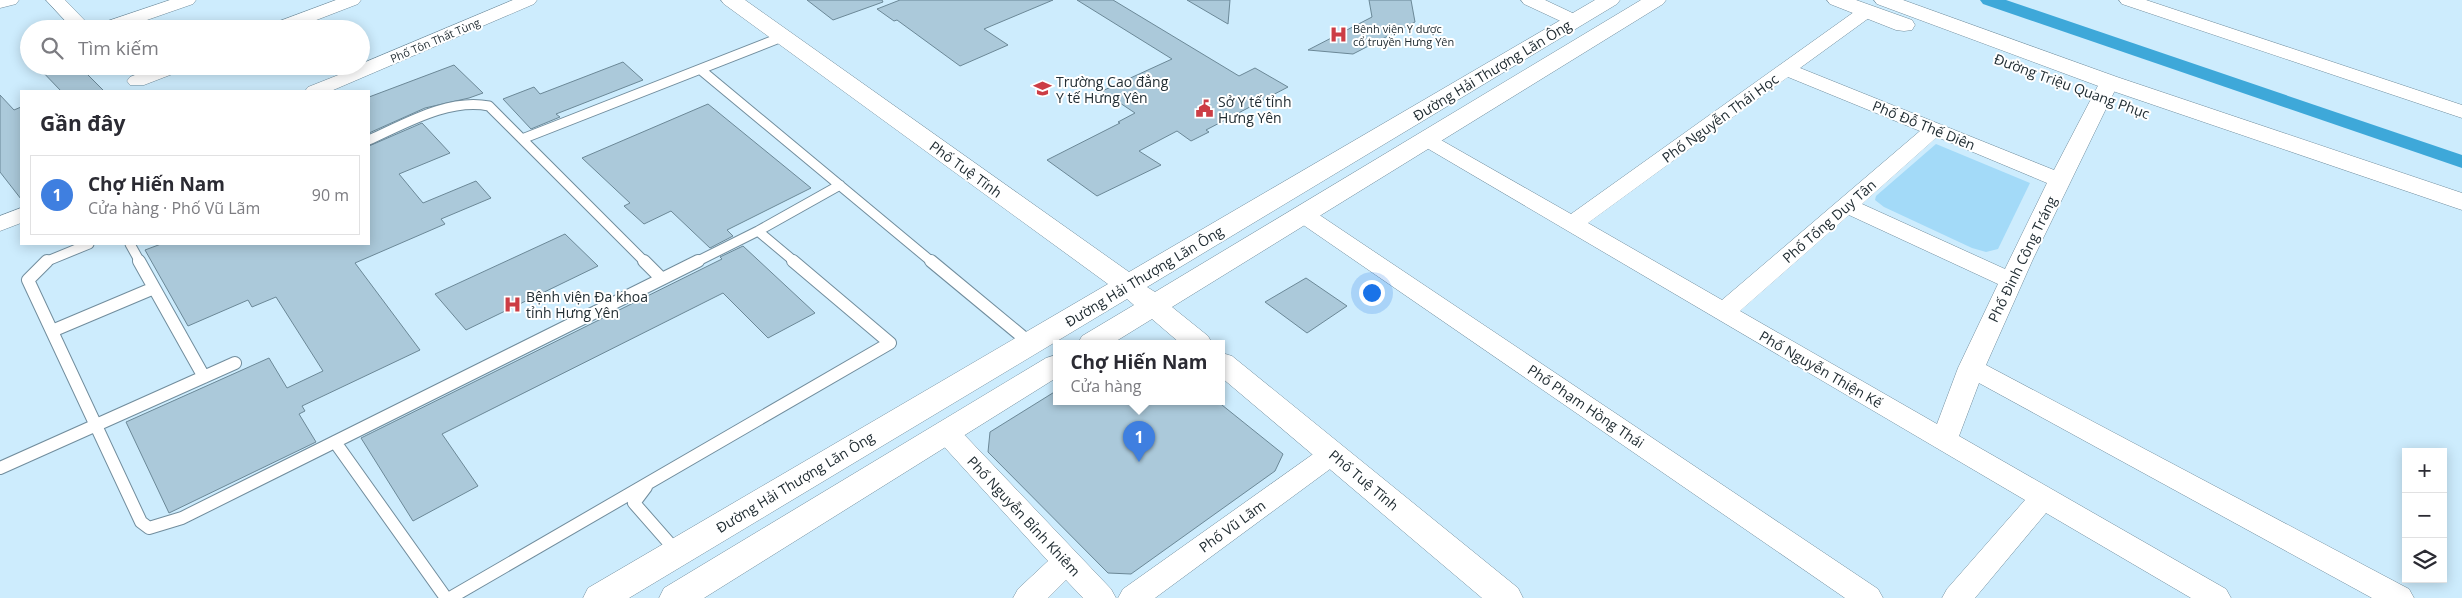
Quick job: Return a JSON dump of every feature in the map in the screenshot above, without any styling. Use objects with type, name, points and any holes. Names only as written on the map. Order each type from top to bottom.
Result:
[{"type":"street","points":[[0,3],[10,0]]},
{"type":"street","points":[[55,0],[75,20]]},
{"type":"street","points":[[130,20],[187,0]]},
{"type":"street","points":[[300,20],[352,0]]},
{"type":"street","name":"Phố Tôn Thất Tùng","points":[[370,67],[527,0]]},
{"type":"street","name":"Phố Tuệ Tĩnh","points":[[731,0],[1128,285],[1194,340]]},
{"type":"street","points":[[1530,0],[1575,21]]},
{"type":"street","name":"Đường Hải Thượng Lãn Ông","points":[[600,598],[1610,0]]},
{"type":"street","name":"Đường Hải Thượng Lãn Ông","points":[[1097,340],[1656,0]]},
{"type":"street","name":"Đường Triệu Quang Phục","points":[[1837,0],[1875,6],[2105,90],[2309,151],[2462,202]]},
{"type":"street","points":[[2128,0],[2462,112]]},
{"type":"street","name":"Phố Nguyễn Thái Học","points":[[1572,224],[1875,6]]},
{"type":"street","name":"Phố Đỗ Thế Diên","points":[[1788,70],[2060,180]]},
{"type":"street","points":[[1486,73],[1514,87]]},
{"type":"street","points":[[131,75],[142,86],[161,75]]},
{"type":"street","name":"Phố Tôn Thất Tùng","points":[[317,90],[352,75]]},
{"type":"street","name":"Phố Đinh Công Tráng","points":[[1944,440],[1971,368],[2010,280],[2105,90]]},
{"type":"street","name":"Phố Tống Duy Tân","points":[[1724,312],[1934,129]]},
{"type":"street","name":"Phố Nguyễn Thiện Kế","points":[[1427,140],[2216,598]]},
{"type":"street","points":[[1846,205],[2010,280]]},
{"type":"street","points":[[0,224],[20,215]]},
{"type":"street","name":"Phố Phạm Hồng Thái","points":[[1304,215],[1868,598]]},
{"type":"street","name":"Phố Tuệ Tĩnh","points":[[1225,365],[1506,598]]},
{"type":"street","points":[[677,552],[690,590],[1053,367]]},
{"type":"street","points":[[1971,368],[2400,598]]},
{"type":"street","name":"Phố Nguyễn Bỉnh Khiêm","points":[[947,433],[1101,598]]},
{"type":"street","name":"Phố Vũ Lãm","points":[[1133,598],[1332,454]]},
{"type":"street","points":[[1958,598],[2043,498]]},
{"type":"street","points":[[1028,598],[1066,562]]},
{"type":"lane","points":[[522,139],[782,37]]},
{"type":"lane","points":[[701,70],[1030,343]]},
{"type":"lane","points":[[370,140],[458,104],[481,102],[489,106],[661,278]]},
{"type":"lane","points":[[87,245],[42,264],[33,271],[28,280],[141,522],[149,528],[182,518],[758,231],[840,185]]},
{"type":"lane","points":[[335,442],[448,598],[890,343],[758,231]]},
{"type":"lane","points":[[131,245],[204,377]]},
{"type":"lane","points":[[52,331],[154,288]]},
{"type":"lane","points":[[0,468],[235,363]]},
{"type":"lane","points":[[650,482],[634,503],[677,552]]},
{"type":"shaded area","points":[[1936,144],[2030,183],[1998,249],[1986,252],[1972,248],[1884,207],[1875,200],[1876,196]]},
{"type":"building","points":[[807,0],[882,0],[883,2],[833,20]]},
{"type":"building","points":[[900,0],[1053,0],[984,29],[1008,45],[960,66],[897,20],[894,21],[877,9]]},
{"type":"building","points":[[1077,0],[1113,0],[1239,76],[1255,68],[1288,87],[1206,130],[1209,132],[1191,141],[1177,131],[1139,151],[1161,165],[1097,196],[1047,160],[1120,123],[1118,122],[1135,113],[1102,91],[1172,59]]},
{"type":"building","points":[[1187,0],[1230,0],[1228,24]]},
{"type":"building","points":[[1369,0],[1411,0],[1415,22],[1353,54],[1308,50],[1372,17]]},
{"type":"building","points":[[623,62],[643,80],[556,114],[560,117],[531,129],[503,99],[534,87],[540,94]]},
{"type":"building","points":[[454,65],[483,93],[425,108],[370,133],[370,97]]},
{"type":"building","points":[[46,75],[88,75],[103,90],[60,90]]},
{"type":"building","points":[[0,95],[14,110],[20,107],[20,198],[0,172]]},
{"type":"building","points":[[708,104],[811,188],[727,230],[733,236],[710,248],[671,211],[644,224],[624,206],[630,203],[582,158]]},
{"type":"building","points":[[422,123],[450,153],[399,174],[423,203],[476,181],[491,198],[441,219],[445,224],[355,263],[420,350],[302,406],[305,411],[299,414],[316,442],[169,513],[126,422],[269,358],[287,388],[323,371],[276,297],[252,307],[248,300],[188,326],[145,250],[158,245],[370,245],[370,146]]},
{"type":"building","points":[[565,234],[598,266],[466,330],[435,294]]},
{"type":"building","points":[[743,246],[815,313],[768,338],[723,293],[442,434],[478,486],[413,521],[361,438],[722,259],[720,257]]},
{"type":"building","points":[[1306,278],[1347,306],[1307,333],[1265,302]]},
{"type":"building","points":[[1053,393],[1053,405],[1222,405],[1283,454],[1275,471],[1131,574],[1108,573],[988,452],[990,432]]},
{"type":"waterway","points":[[1989,0],[2462,162]]},
{"type":"place","name":"Bệnh viện Y dược cổ truyền Hưng Yên","points":[[1339,34]]},
{"type":"place","name":"Trường Cao đẳng Y tế Hưng Yên","points":[[1042,89]]},
{"type":"place","name":"Sở Y tế tỉnh Hưng Yên","points":[[1204,109]]},
{"type":"place","name":"Bệnh viện Đa khoa tỉnh Hưng Yên","points":[[512,304]]},
{"type":"place","name":"Chợ Hiến Nam","points":[[1139,462]]}]
